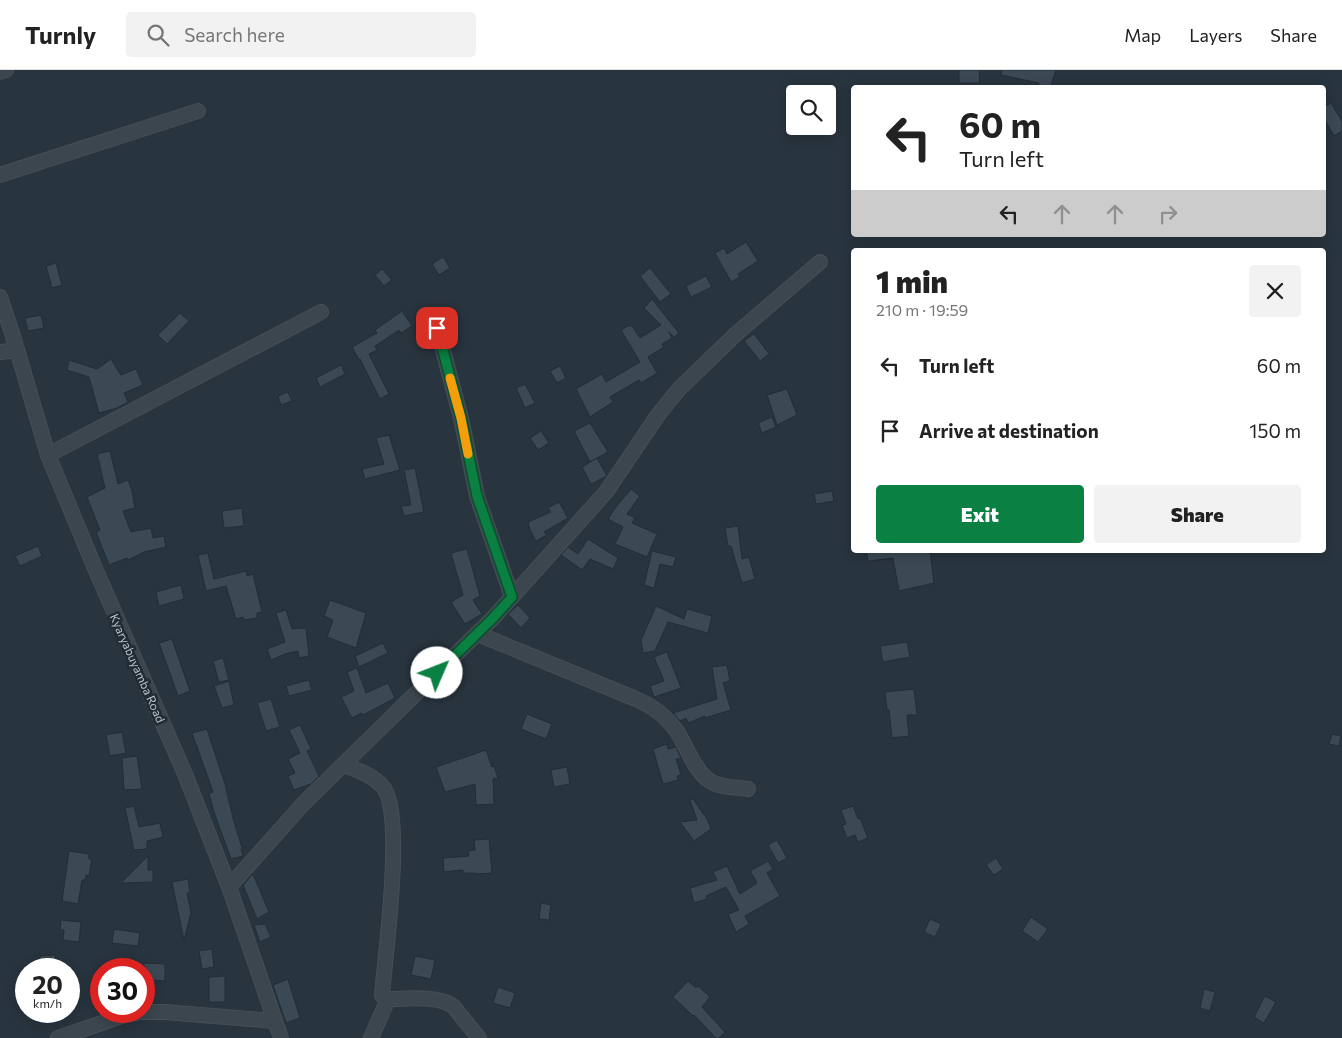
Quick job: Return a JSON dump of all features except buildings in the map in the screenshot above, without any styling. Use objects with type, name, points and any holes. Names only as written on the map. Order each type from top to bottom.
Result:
[{"type":"street","points":[[0,72],[6,70]]},
{"type":"street","points":[[0,175],[198,111]]},
{"type":"street","points":[[229,887],[304,803],[478,634],[512,597],[606,492],[658,416],[679,389],[736,334],[820,262]]},
{"type":"street","name":"Kyaryabuyamba Road","points":[[0,297],[18,350],[48,455],[185,774],[229,887],[281,1038]]},
{"type":"street","points":[[48,455],[321,312]]},
{"type":"street","points":[[437,328],[461,418],[477,496],[512,597]]},
{"type":"street","points":[[0,352],[18,350]]},
{"type":"street","points":[[478,634],[649,705],[663,716],[675,730],[702,775],[711,782],[721,786],[748,789]]},
{"type":"street","points":[[343,765],[363,772],[383,787],[388,796],[392,813],[392,902],[382,995],[388,999],[438,1000],[448,1003],[479,1038]]},
{"type":"street","points":[[372,1038],[388,999]]},
{"type":"street","points":[[58,1038],[122,1016],[140,1012],[164,1012],[275,1021]]},
{"type":"slow traffic","points":[[450,378],[468,454]]},
{"type":"route","points":[[437,328],[461,418],[477,496],[512,597],[437,673]]}]
